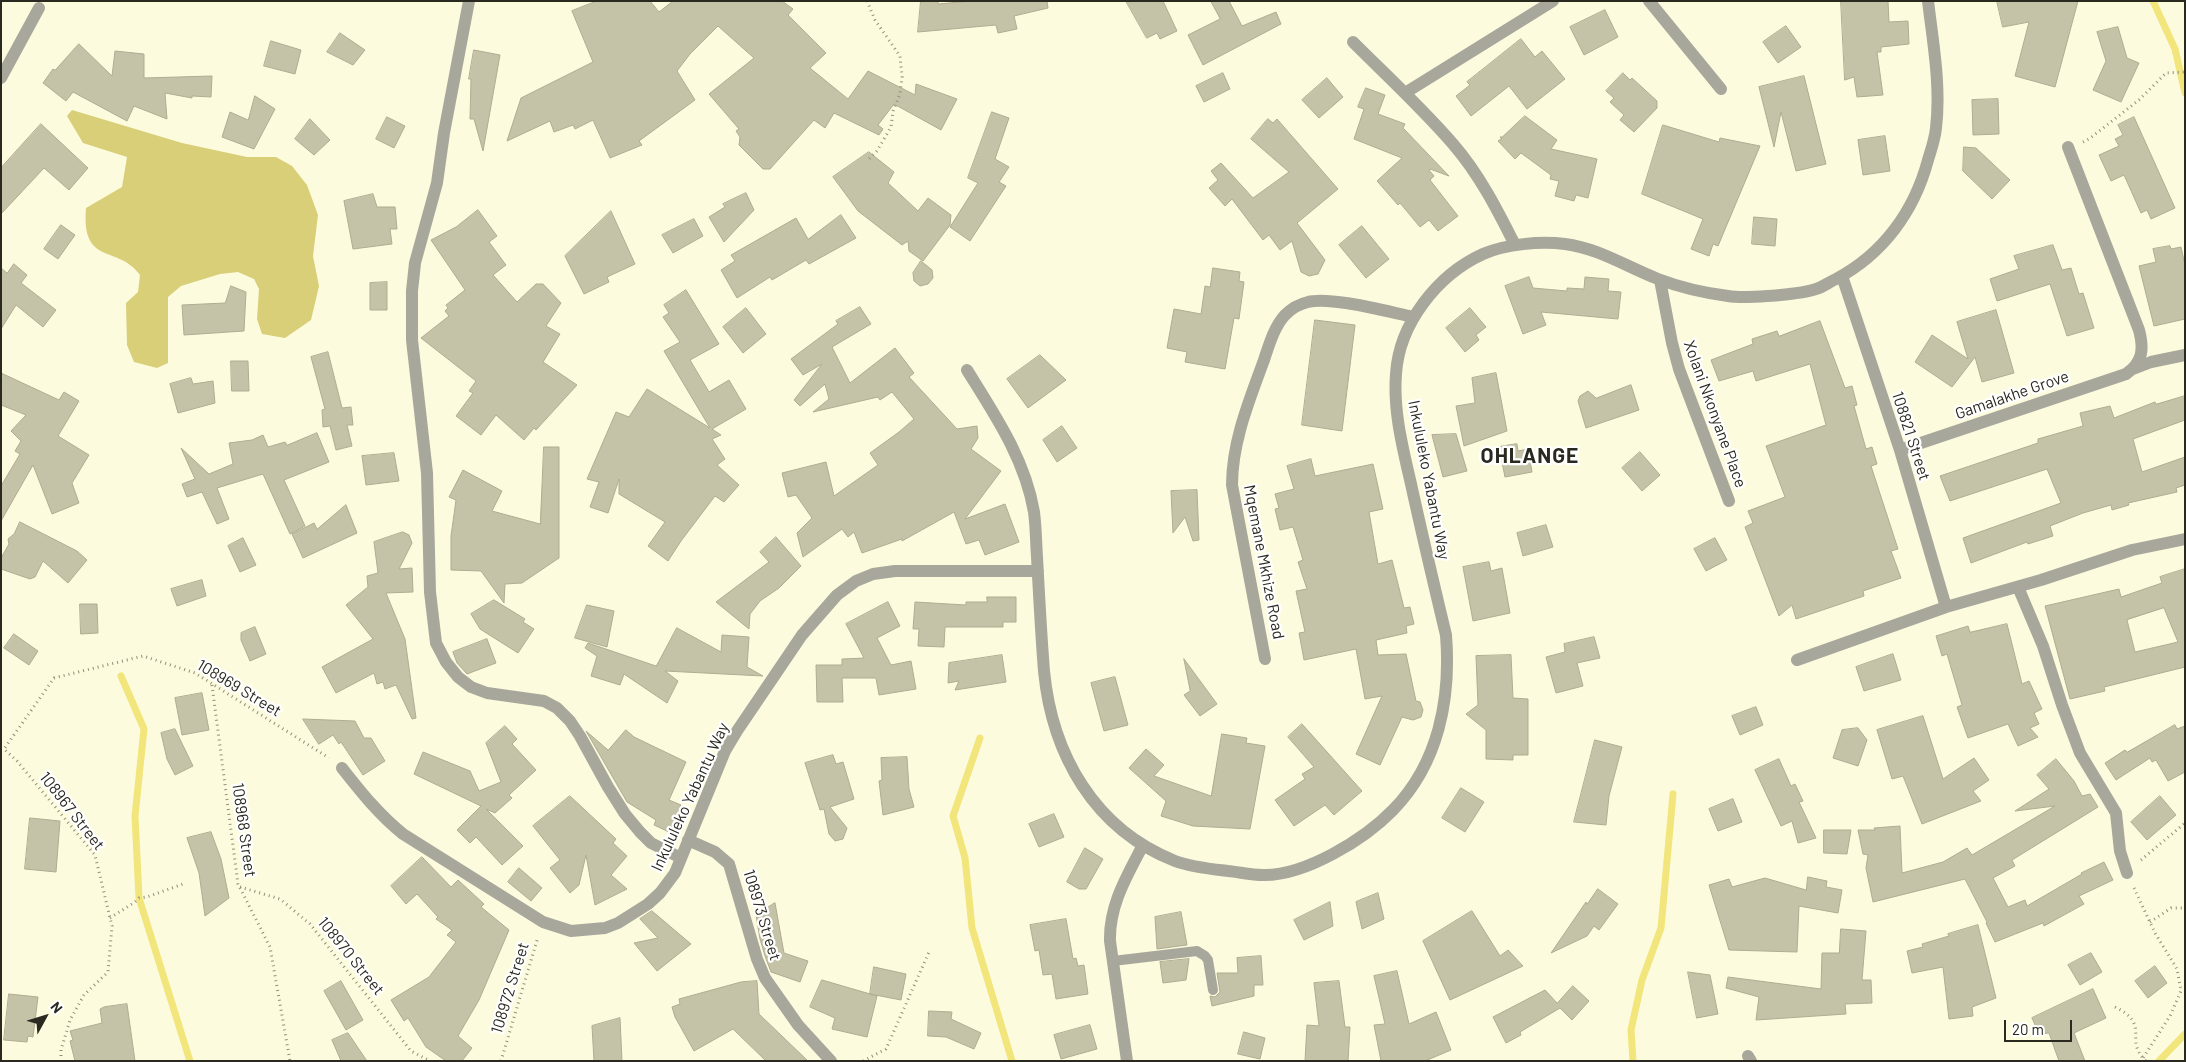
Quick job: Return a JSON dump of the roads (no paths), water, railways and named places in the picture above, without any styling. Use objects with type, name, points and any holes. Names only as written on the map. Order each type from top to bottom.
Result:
[{"type":"street","points":[[468,1],[444,133],[437,184],[415,263],[412,291],[412,340],[427,473],[430,592],[436,643],[446,662],[458,677],[471,686],[487,693],[544,700],[557,708],[570,721],[608,787],[640,832],[651,843],[681,858]]},
{"type":"street","points":[[1405,94],[1553,1]]},
{"type":"street","points":[[1649,1],[1721,89]]},
{"type":"street","name":"Inkululeko Yabantu Way","points":[[967,370],[1006,432],[1027,480],[1034,514],[1044,672],[1050,708],[1058,740],[1074,774],[1093,801],[1112,822],[1144,845],[1176,861],[1212,869],[1264,875],[1291,870],[1324,858],[1357,839],[1377,824],[1408,795],[1423,768],[1438,733],[1446,701],[1448,666],[1446,635],[1403,450],[1396,400],[1398,357],[1404,337],[1423,304],[1448,277],[1483,254],[1515,245],[1564,244],[1592,250],[1660,280],[1729,296],[1791,295],[1818,289],[1842,276],[1860,265],[1880,248],[1904,217],[1918,191],[1925,171],[1936,130],[1937,81],[1928,1]]},
{"type":"street","points":[[1,78],[40,8]]},
{"type":"street","points":[[1353,42],[1453,144],[1476,174],[1498,210],[1515,245]]},
{"type":"street","points":[[2068,146],[2140,330],[2143,345],[2142,355],[2133,369]]},
{"type":"street","name":"108821 Street","points":[[1842,276],[1900,450],[1946,607]]},
{"type":"street","name":"Xolani Nkonyane Place","points":[[1660,280],[1672,344],[1729,501]]},
{"type":"street","name":"Mqemane Mkhize Road","points":[[1266,660],[1232,486],[1232,466],[1244,412],[1274,333],[1284,316],[1296,306],[1325,300],[1414,317]]},
{"type":"street","name":"Gamalakhe Grove","points":[[1900,450],[2126,374],[2151,362],[2185,355]]},
{"type":"street","points":[[1797,660],[1946,607],[2018,587],[2132,550],[2185,539]]},
{"type":"street","name":"Inkululeko Yabantu Way","points":[[342,768],[371,805],[403,834],[543,922],[571,931],[605,928],[618,924],[648,904],[660,893],[675,872],[725,751],[736,731],[802,635],[837,595],[856,581],[873,574],[895,571],[1038,571]]},
{"type":"street","points":[[2018,587],[2043,646],[2080,753],[2116,813],[2120,851],[2126,872]]},
{"type":"street","name":"108973 Street","points":[[688,840],[715,852],[729,864],[757,959],[765,978],[793,1018],[831,1061]]},
{"type":"street","points":[[1127,1061],[1113,960],[1110,923],[1122,886],[1144,845]]},
{"type":"lane","points":[[1113,960],[1197,951],[1208,960],[1213,990]]},
{"type":"waterway","points":[[2153,1],[2175,49],[2185,93]]},
{"type":"waterway","points":[[121,676],[144,729],[135,816],[139,898],[190,1061]]},
{"type":"waterway","points":[[980,738],[953,816],[965,858],[972,928],[1012,1061]]},
{"type":"waterway","points":[[1633,1061],[1631,1030],[1642,980],[1661,928],[1673,794]]},
{"type":"waterway","points":[[2159,1061],[2185,1034]]},
{"type":"district","name":"OHLANGE","points":[[1530,456]]}]
